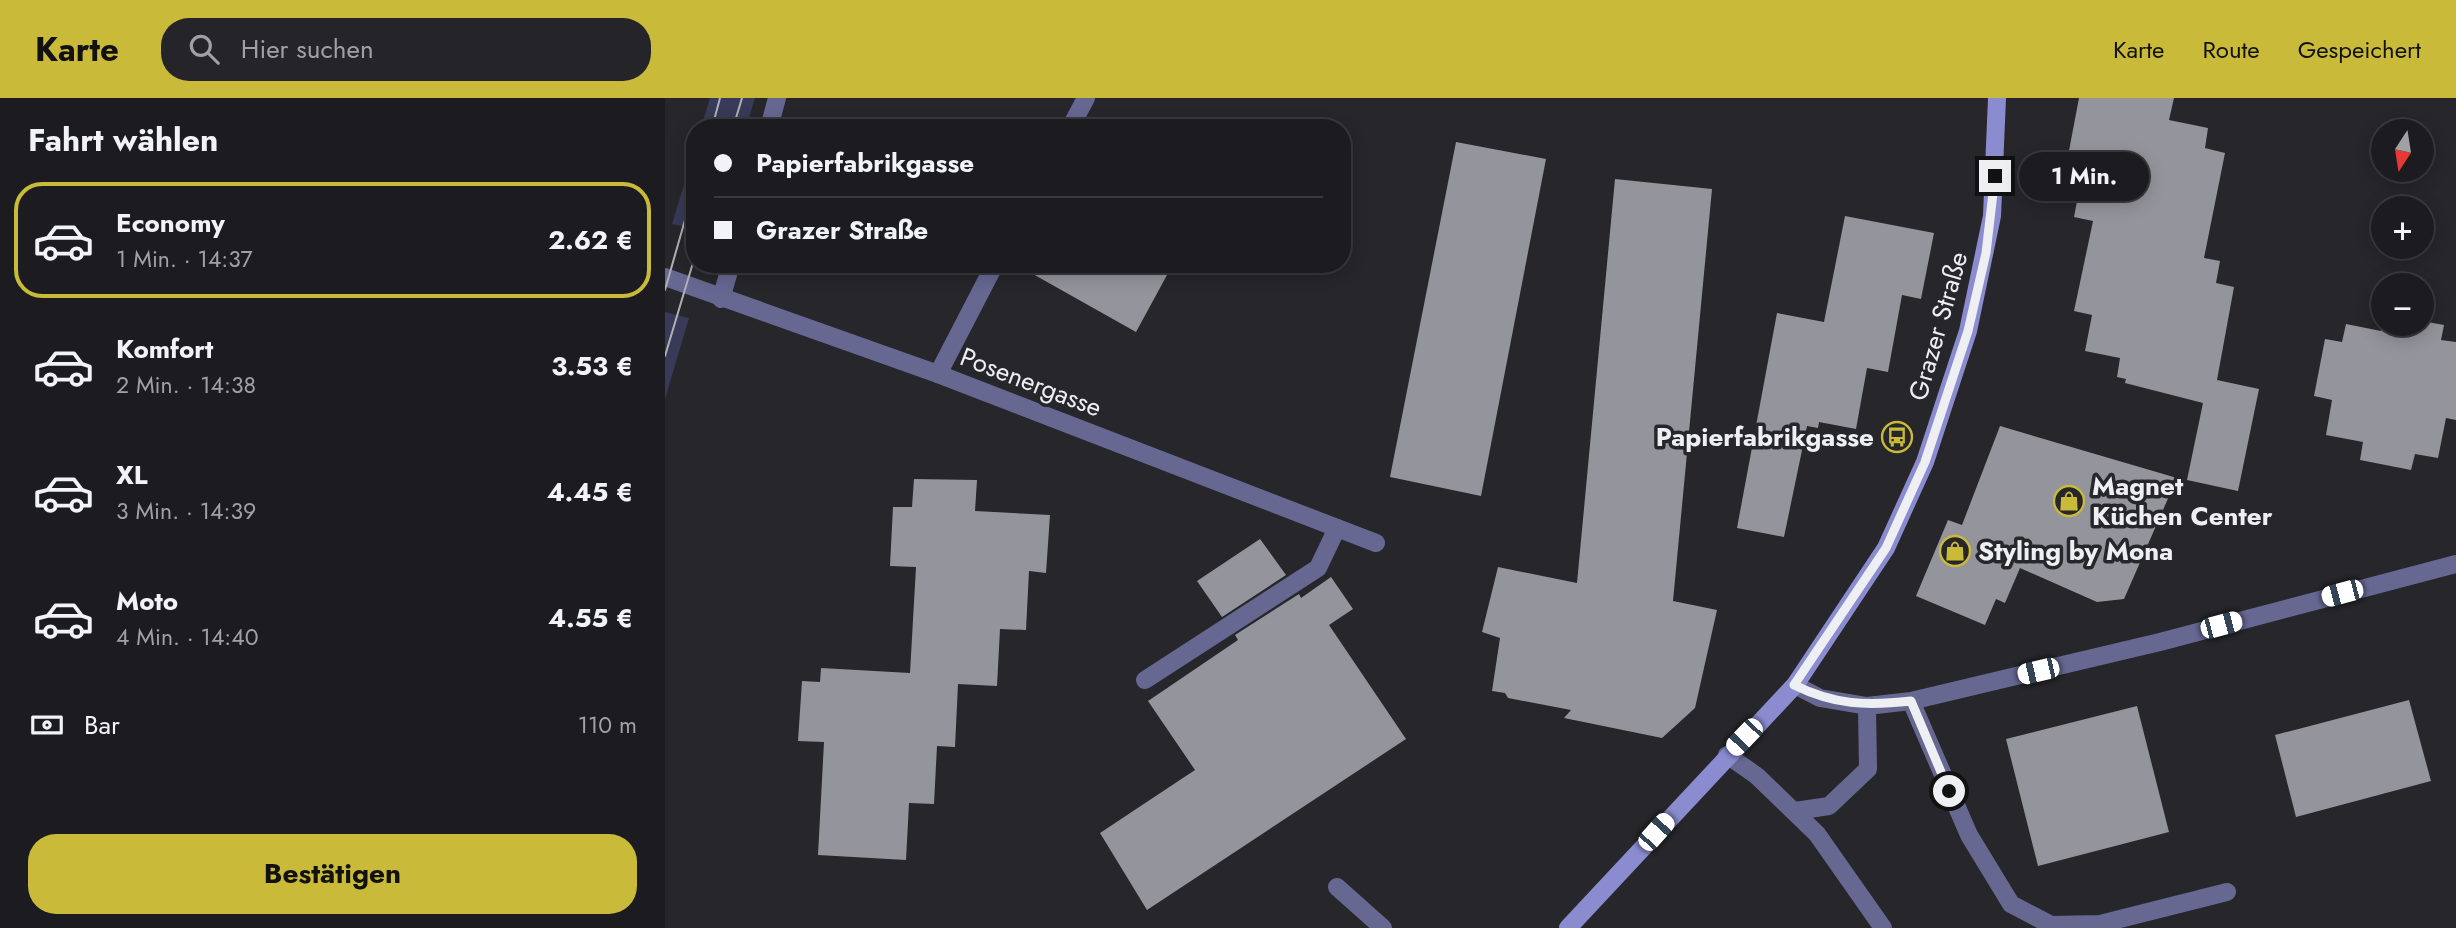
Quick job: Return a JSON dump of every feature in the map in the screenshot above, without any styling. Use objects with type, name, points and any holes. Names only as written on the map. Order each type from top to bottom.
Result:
[{"type":"street","points":[[771,119],[777,98]]},
{"type":"street","points":[[1075,119],[1086,98]]},
{"type":"street","name":"Grazer Straße","points":[[1568,928],[1794,685],[1886,548],[1925,462],[1968,331],[1992,216],[1997,98]]},
{"type":"street","points":[[721,299],[728,273]]},
{"type":"street","points":[[938,374],[990,273]]},
{"type":"street","name":"Posenergasse","points":[[665,277],[938,374],[1376,543]]},
{"type":"street","points":[[1145,680],[1318,568],[1337,528]]},
{"type":"street","points":[[1794,685],[1820,698],[1867,706],[1911,701],[2159,642],[2456,564]]},
{"type":"street","points":[[1911,701],[1969,835],[2011,904],[2051,925],[2100,924],[2227,892]]},
{"type":"street","points":[[1795,811],[1829,806],[1868,769],[1867,706]]},
{"type":"street","points":[[1727,755],[1757,776],[1817,834],[1883,928]]},
{"type":"street","points":[[1337,887],[1383,928]]},
{"type":"shaded area","points":[[710,98],[755,98],[749,119],[704,119]]},
{"type":"shaded area","points":[[686,178],[686,227],[672,224]]},
{"type":"shaded area","points":[[665,312],[689,318],[665,399]]},
{"type":"building","points":[[2079,98],[2174,98],[2169,120],[2208,128],[2205,148],[2225,153],[2204,258],[2220,261],[2216,283],[2234,287],[2217,380],[2259,389],[2238,491],[2187,480],[2203,403],[2125,383],[2126,379],[2117,377],[2120,358],[2085,351],[2092,315],[2074,311],[2093,221],[2074,217],[2081,180],[2064,177]]},
{"type":"building","points":[[1456,142],[1546,159],[1481,496],[1390,477]]},
{"type":"building","points":[[1615,179],[1712,189],[1673,601],[1717,610],[1695,708],[1662,738],[1564,718],[1571,710],[1508,698],[1505,693],[1492,691],[1500,638],[1482,632],[1498,567],[1577,583]]},
{"type":"building","points":[[1845,216],[1934,233],[1921,299],[1902,295],[1888,372],[1867,368],[1856,429],[1819,422],[1818,428],[1807,426],[1784,537],[1737,528],[1777,313],[1824,322]]},
{"type":"building","points":[[1031,273],[1168,273],[1136,332]]},
{"type":"building","points":[[2434,323],[2444,325],[2441,340],[2456,342],[2456,420],[2446,418],[2438,458],[2415,454],[2411,470],[2360,460],[2363,442],[2326,435],[2332,400],[2314,396],[2325,339],[2342,342],[2346,324],[2371,329],[2371,336],[2434,336]]},
{"type":"building","name":"Magnet Küchen Center","points":[[2000,426],[2177,478],[2124,599],[2097,602],[2020,568],[2005,603],[1996,599],[1985,625],[1916,596],[1948,520],[1962,525]]},
{"type":"building","points":[[914,479],[977,480],[975,511],[1050,515],[1046,573],[1029,571],[1026,630],[1000,629],[997,686],[958,684],[955,747],[937,746],[934,804],[909,803],[906,860],[818,855],[824,742],[798,741],[802,681],[820,682],[821,668],[910,673],[916,567],[890,566],[893,507],[912,507]]},
{"type":"building","points":[[1260,539],[1286,575],[1222,617],[1197,581]]},
{"type":"building","points":[[1331,577],[1353,609],[1329,625],[1406,739],[1147,910],[1100,833],[1195,770],[1148,701],[1238,640],[1235,635],[1299,594],[1301,598]]},
{"type":"building","points":[[2409,700],[2431,781],[2296,817],[2275,735]]},
{"type":"building","points":[[2137,706],[2169,832],[2038,866],[2006,739]]},
{"type":"tram line","points":[[714,119],[720,98]]},
{"type":"tram line","points":[[736,119],[742,98]]},
{"type":"tram line","points":[[665,290],[686,216]]},
{"type":"tram line","points":[[665,356],[690,273]]},
{"type":"place","name":"Papierfabrikgasse","points":[[1897,437]]},
{"type":"place","name":"Magnet Küchen Center","points":[[2069,501]]},
{"type":"place","name":"Styling by Mona","points":[[1955,551]]},
{"type":"route","points":[[1949,791],[1911,701],[1867,706],[1820,698],[1794,685],[1886,548],[1925,462],[1968,331],[1986,253],[1995,176]]}]
